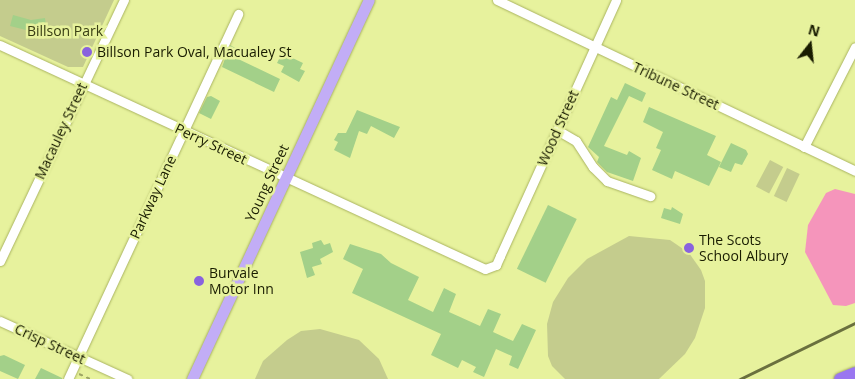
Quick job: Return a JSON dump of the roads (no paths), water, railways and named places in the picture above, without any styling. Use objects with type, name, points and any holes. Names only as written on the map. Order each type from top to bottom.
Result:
[{"type":"highway","points":[[840,379],[855,373]]},
{"type":"main road","name":"Young Street","points":[[192,379],[369,0]]},
{"type":"street","name":"Macauley Street","points":[[0,262],[124,0]]},
{"type":"street","name":"Tribune Street","points":[[497,0],[595,46],[647,74],[855,171]]},
{"type":"street","name":"Wood Street","points":[[500,256],[616,0]]},
{"type":"street","name":"Parkway Lane","points":[[70,375],[238,14]]},
{"type":"street","name":"Perry Street","points":[[0,46],[478,268],[490,268],[500,256]]},
{"type":"street","points":[[804,147],[855,47]]},
{"type":"street","points":[[557,130],[576,141],[593,167],[607,181],[650,196]]},
{"type":"street","name":"Crisp Street","points":[[0,321],[127,379]]},
{"type":"railway","points":[[740,379],[855,323]]},
{"type":"place","name":"Billson Park Oval, Macualey St","points":[[87,52]]},
{"type":"place","name":"The Scots School Albury","points":[[689,248]]},
{"type":"place","name":"Burvale Motor Inn","points":[[199,281]]},
{"type":"park label","name":"Billson Park","points":[[65,31]]}]
